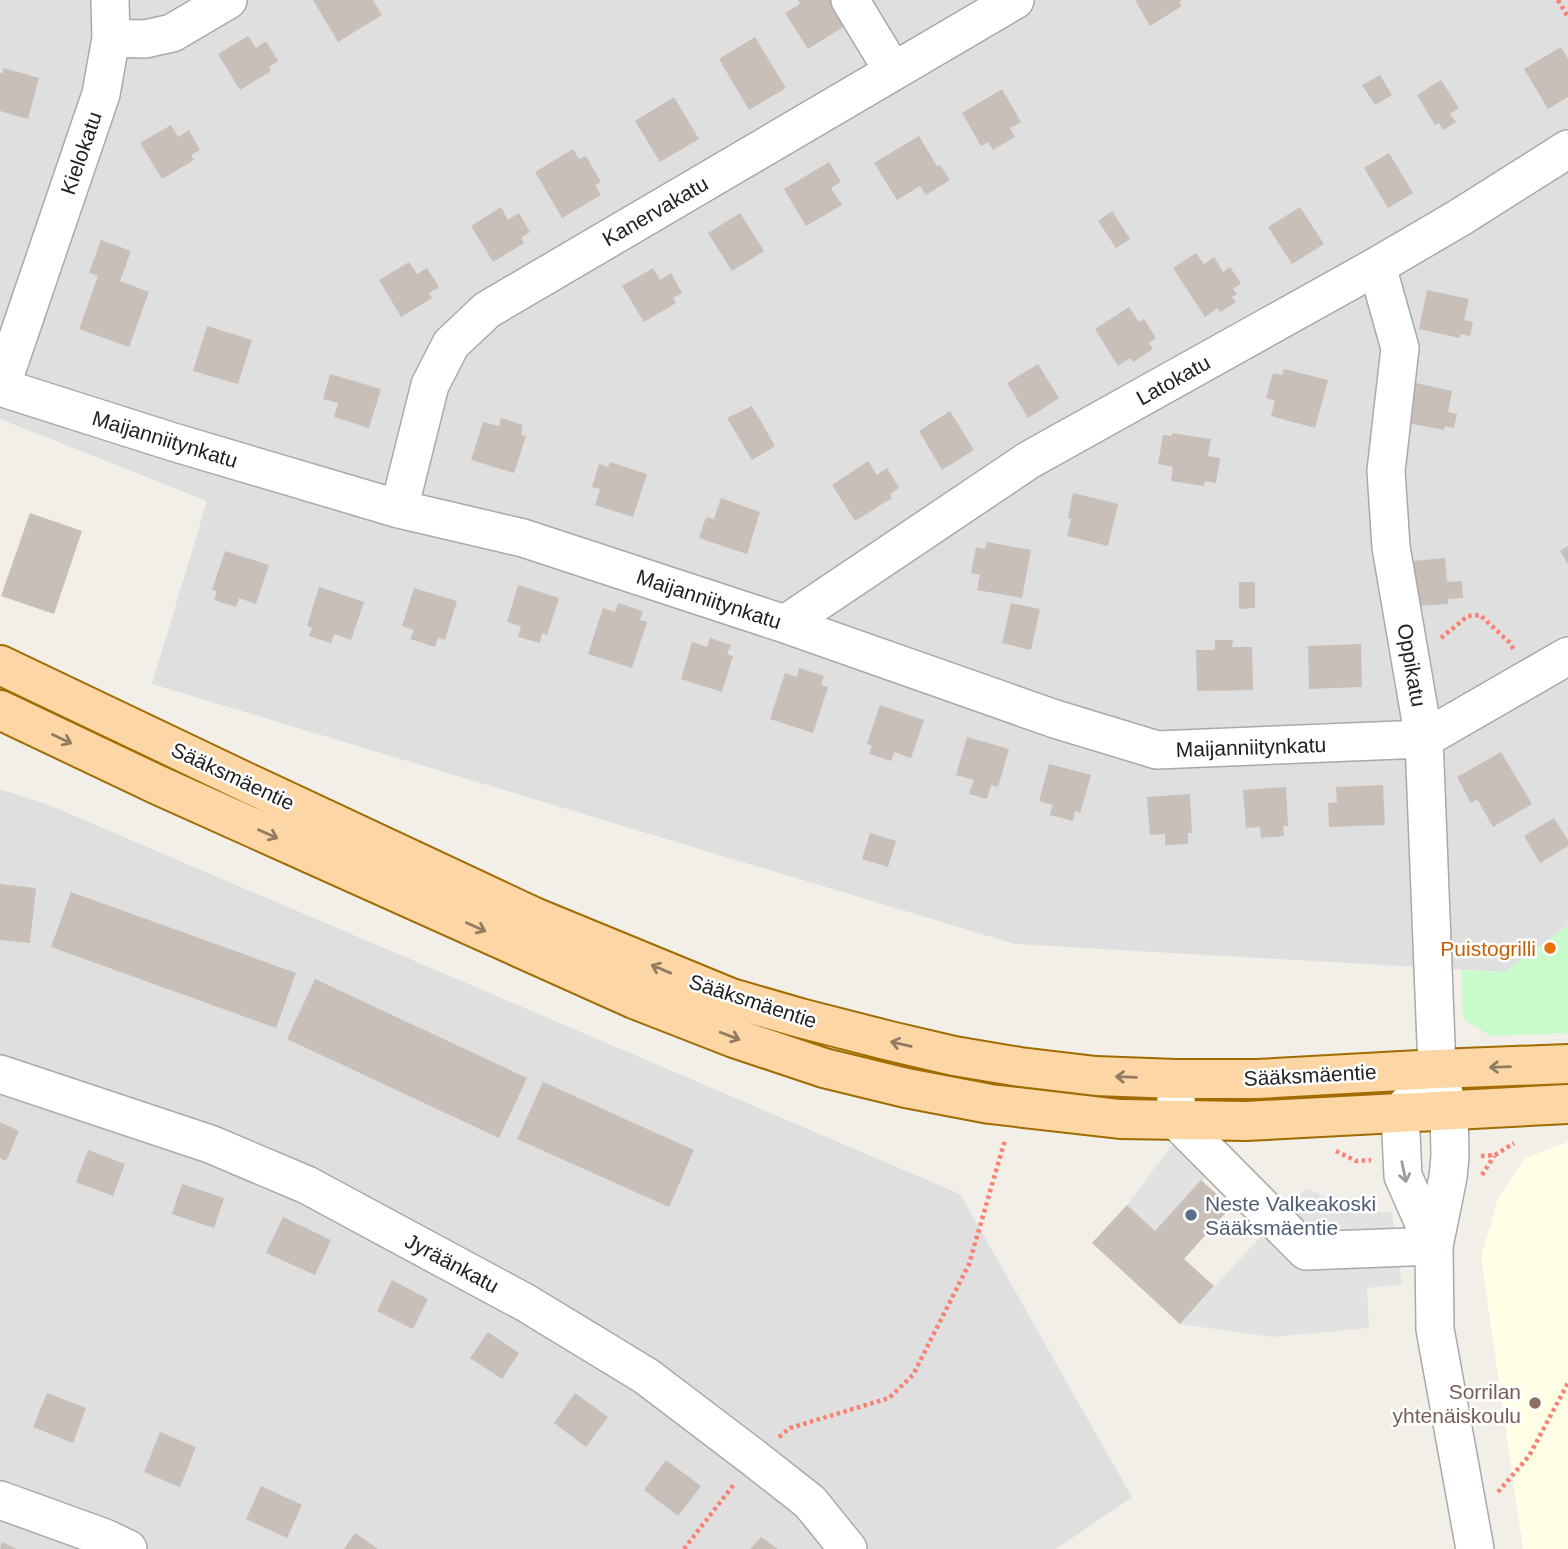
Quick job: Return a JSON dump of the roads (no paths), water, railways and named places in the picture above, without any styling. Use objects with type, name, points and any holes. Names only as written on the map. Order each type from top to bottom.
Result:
[{"type":"main road","name":"Sääksmäentie","points":[[0,665],[534,916],[731,998],[890,1041],[1020,1067],[1096,1076],[1176,1079],[1282,1078],[1568,1065]]},
{"type":"main road","name":"Sääksmäentie","points":[[0,710],[158,785],[622,993],[734,1038],[824,1068],[906,1088],[990,1104],[1120,1119],[1246,1121],[1568,1104]]},
{"type":"street","name":"Kielokatu","points":[[1,387],[101,94],[111,37],[110,0]]},
{"type":"street","points":[[111,37],[145,39],[172,33],[228,0]]},
{"type":"street","points":[[850,0],[893,72]]},
{"type":"street","name":"Kanervakatu","points":[[399,509],[430,385],[451,344],[487,310],[1015,0]]},
{"type":"street","name":"Latokatu","points":[[785,624],[1029,460],[1377,266],[1568,149]]},
{"type":"street","name":"Oppikatu","points":[[1377,266],[1400,348],[1386,471],[1391,547],[1424,740],[1437,1069],[1449,1111],[1448,1177],[1434,1246]]},
{"type":"street","name":"Maijanniitynkatu","points":[[1,387],[173,442],[399,509],[523,538],[785,624],[1055,719],[1157,750],[1424,740]]},
{"type":"street","points":[[1424,740],[1568,656]]},
{"type":"street","points":[[1437,1069],[1400,1113],[1403,1176],[1434,1246],[1435,1329],[1472,1536]]},
{"type":"street","name":"Jyräänkatu","points":[[0,1074],[210,1144],[307,1185],[526,1303],[646,1376],[754,1458],[810,1502],[848,1549]]},
{"type":"street","points":[[1176,1079],[1176,1120],[1306,1251],[1434,1246]]},
{"type":"street","points":[[0,1500],[128,1549]]},
{"type":"place","name":"Puistogrilli","points":[[1550,948]]},
{"type":"place","name":"Neste Valkeakoski Sääksmäentie","points":[[1191,1215]]},
{"type":"place","name":"Sorrilan yhtenäiskoulu","points":[[1535,1403]]}]
